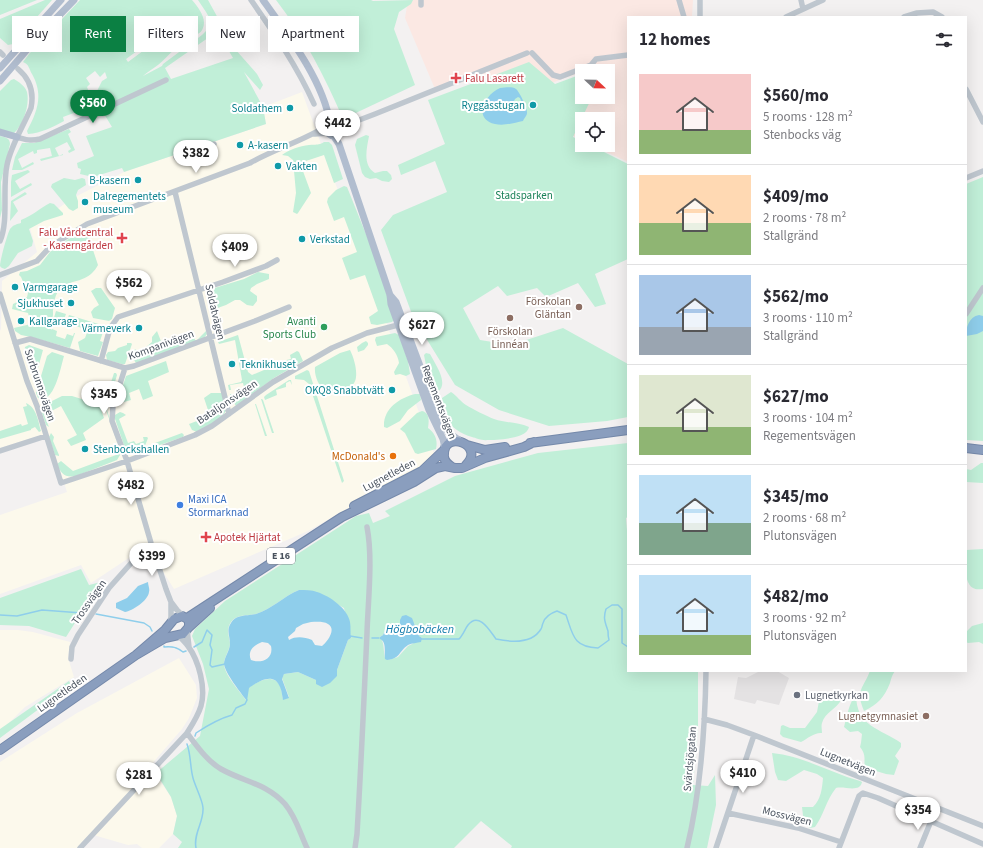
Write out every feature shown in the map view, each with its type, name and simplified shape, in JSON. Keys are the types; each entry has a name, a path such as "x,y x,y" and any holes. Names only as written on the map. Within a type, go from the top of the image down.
{"highway":[{"name":"E 16","path":"445,449 451,442 460,441 467,446 485,450 522,443 627,431"},
{"name":"E 16","path":"452,467 459,468 485,458 524,447 534,442"},
{"path":"465,466 471,457 467,446"},
{"path":"967,448 983,450"},
{"path":"445,449 445,460 452,467"},
{"name":"Lugnetleden","path":"342,517 354,506 422,471 445,449"},
{"name":"Lugnetleden","path":"186,617 222,596 342,517 414,482 438,467 452,467"},
{"name":"Lugnetleden","path":"188,629 222,596"},
{"name":"E 16","path":"171,622 176,617 186,617"},
{"path":"186,617 190,623 188,629"},
{"path":"171,622 170,630 177,635"},
{"name":"Lugnetleden","path":"136,655 165,630 171,622"},
{"name":"E 16","path":"177,635 183,634 188,629"},
{"name":"Lugnetleden","path":"0,750 136,655 165,638 177,635"}],"main road":[{"path":"0,68 61,0"},
{"path":"0,81 38,37 74,0"},
{"name":"Regementsvägen","path":"263,0 302,57 316,82 327,109 390,295 396,302 401,325 432,408 445,449"},
{"path":"1,57 12,53"},
{"path":"0,132 17,137"},
{"name":"Regementsvägen","path":"432,408 444,428 450,435 460,441"}],"street":[{"path":"251,0 281,43 314,104"},
{"path":"679,0 684,16"},
{"path":"700,0 700,16"},
{"path":"801,0 803,9"},
{"path":"788,16 823,0"},
{"path":"907,16 917,13 933,12 940,16"},
{"path":"0,275 37,261 51,246 87,224 250,163 267,153 315,134 354,122 529,53 553,75 560,77 591,65 596,59 627,55"},
{"path":"0,241 4,230 2,221 7,165 17,137 31,108 32,102 29,82 18,69"},
{"path":"17,137 33,141 40,139 166,80"},
{"path":"306,87 316,82"},
{"path":"967,91 983,122"},
{"path":"176,157 214,144"},
{"path":"967,178 983,171"},
{"name":"Soldatvägen","path":"175,192 210,330 210,338 229,414"},
{"path":"101,360 110,328 118,317 229,280 266,266 277,260"},
{"path":"967,312 983,288"},
{"name":"Surbrunnsvägen","path":"0,294 61,483"},
{"name":"Kompanivägen","path":"15,342 30,339 125,368 210,338 289,307"},
{"name":"Bataljonsvägen","path":"61,483 127,461 195,435 212,426 273,382 332,348 367,333 401,325"},
{"path":"125,368 113,406 112,421 127,461 151,546 170,602 171,622"},
{"path":"0,451 46,436"},
{"path":"355,848 357,834 368,609 370,538 367,527"},
{"name":"Trossvägen","path":"70,659 72,647 78,635 109,588 141,552 151,546"},
{"path":"170,602 176,610 186,617"},
{"path":"188,629 188,647"},
{"path":"80,848 187,733 194,722 201,705 202,682 188,647 177,635"},
{"name":"Svärdsjögatan","path":"687,848 698,790 702,750 706,672"},
{"name":"Lugnetvägen","path":"704,719 727,725 754,735 983,826"},
{"path":"187,733 208,759 220,768 258,784 273,793 286,805 296,820 307,848"},
{"path":"716,848 754,735"},
{"path":"840,845 861,793 878,798 983,844"},
{"name":"Mossvägen","path":"728,813 798,828 840,845"},
{"path":"920,848 931,821"}],"shaded area":[{"name":"Falu Lasarett","path":"408,0 693,0 692,16 627,16 627,162 607,152 615,152 615,112 581,112 585,104 615,104 615,64 575,64 575,75 549,84 522,68 435,89 405,18"},
{"path":"302,92 436,459 308,531 174,589 147,546 91,583 81,565 0,594 0,515 67,492 48,433 0,448 0,331 2,281 37,252 30,228 73,198 124,172 266,124 263,107"},
{"name":"Falu Lasarett","path":"575,124 575,136 570,134"},
{"path":"0,630 33,632 70,642 68,658 74,677 25,707 0,732"},
{"path":"179,658 196,685 197,698 189,718 182,729 150,766 171,797 177,816 173,834 159,848 142,848 137,844 128,845 90,834 77,848 0,848 0,762 77,713"},
{"path":"758,672 779,672 789,678 779,705 757,700 755,704 734,699 738,677 746,678"}],"green space":[{"path":"0,0 37,0 0,15"},
{"path":"45,0 52,0 38,16 12,16 12,44 8,45 0,38 0,19"},
{"path":"80,0 192,0 199,9 204,20 201,32 198,34 198,16 134,16 134,52 136,52 126,59 128,62 142,52 172,52 143,76 162,66 179,52 188,52 165,68 171,79 233,58 229,52 238,52 257,74 263,85 260,90 244,72 263,107 266,124 124,172 122,168 93,177 80,174 81,169 78,168 77,163 94,156 86,136 112,127 98,104 63,117 64,121 51,127 28,134 27,131 34,117 38,103 38,89 28,65 23,62 31,52 62,52 62,19","holes":["95,71 100,77 105,72 107,78 102,81 92,99 87,87 90,84 86,78"]},
{"path":"198,0 208,0 217,16 208,16"},
{"path":"276,0 413,0 411,4 399,12 394,29 415,85 343,119 310,52 359,52 359,16 287,16"},
{"path":"206,31 206,39 198,45 198,38"},
{"name":"Stadsparken","path":"529,62 555,84 575,77 575,104 589,104 585,112 575,112 575,133 573,137 575,138 575,152 604,152 627,164 627,259 595,274 606,304 595,307 578,283 546,297 537,288 507,296 498,286 463,308 480,340 511,345 563,328 627,363 627,417 607,421 549,426 499,410 455,385 413,317 381,230 393,215 447,192 435,161 401,175 398,165 445,144 428,100"},
{"path":"14,79 25,88 28,103 23,120 14,133 0,130 0,91"},
{"path":"69,129 71,132 68,134 75,150 69,153 68,151 71,149 67,142 55,148 59,156 63,155 41,161 40,159 52,156 50,148 37,150 37,153 34,154 33,151 18,159 22,168 33,162 34,164 22,170 12,170 15,157 22,143 34,143"},
{"path":"366,135 369,136 366,156 368,166 375,173 387,171 391,175 392,179 389,182 376,178 370,179 365,177 362,173 355,145 357,139"},
{"path":"0,136 8,139 10,144 1,182 2,210 0,218"},
{"path":"329,142 332,145 343,179 334,183 324,155 300,163 311,193 297,214 293,212 296,193 293,160 288,156 282,155 287,151 298,147"},
{"path":"28,170 30,172 15,181 20,189 31,183 32,185 11,197 12,175"},
{"path":"983,177 983,441 967,440 967,184"},
{"path":"64,178 75,180 82,178 85,179 86,185 78,190 76,195 78,208 73,211 69,209 51,187 52,184"},
{"path":"344,186 347,187 378,264 394,320 392,322 377,325 371,324 369,317 378,311 365,275 350,280 342,258 357,252 344,217 334,221 327,202 328,198 336,190"},
{"path":"25,192 27,194 13,202 18,211 10,221 11,201"},
{"path":"50,203 54,204 63,213 63,215 44,221 29,229 33,241 32,246 18,253 9,266 5,269 1,267 0,263 2,253 10,229 21,223 21,220"},
{"path":"79,233 86,233 90,235 90,241 98,265 92,273 85,278 70,283 58,291 51,330 57,331 56,336 65,339 67,334 73,336 75,333 70,348 21,335 15,331 14,328 31,324 28,313 12,309 13,304 27,297 28,293 19,275 20,272 27,271 40,265 50,252 60,244"},
{"path":"258,272 269,274 269,279 251,288 250,291 257,296 257,301 253,306 247,305 240,300 235,300 212,310 208,297 208,290 244,279"},
{"path":"96,288 101,288 115,308 112,319 109,321 93,318 91,312 99,305 91,291"},
{"path":"56,311 66,314 62,325 53,321"},
{"path":"69,315 105,326 100,341 103,342 98,356 80,351 78,342 85,338 88,330 66,323"},
{"path":"157,331 164,349 194,337 195,340 197,340 206,331 207,334 204,338 136,363 132,357 135,349 139,358 147,355 145,348 152,342 152,337"},
{"path":"395,333 399,335 408,361 410,374 406,376 400,374 395,375 394,372 399,363 396,355 387,344 377,346 375,340 376,337"},
{"path":"238,335 248,372 252,375 264,370 269,366 268,364 291,359 290,355 297,351 299,352 303,361 274,378 236,406 230,394 233,394 235,397 246,395 243,383 230,385 231,390 229,390 228,385 241,382 242,380 235,340 219,344 218,342"},
{"path":"366,341 368,345 364,350 358,352 357,347"},
{"path":"127,343 132,344 125,364 107,360 106,355 108,352 115,351 118,348 127,345"},
{"path":"29,345 43,350 38,368 34,372 30,368 26,357 25,347"},
{"path":"350,350 356,367 355,382 349,388 340,392 326,392 318,381 315,374 315,367 340,353"},
{"path":"52,352 64,356 59,376 56,384 48,396 44,399 38,398 36,393 47,356"},
{"path":"426,353 430,354 442,380 442,385 436,393 433,393 427,369 424,355"},
{"path":"166,361 169,372 148,381 153,396 143,400 139,389 129,393 131,400 124,402 121,400 119,397 126,376"},
{"path":"307,370 309,371 344,481 342,483 309,384 304,380 295,379 295,376"},
{"path":"114,373 117,375 107,410 118,445 104,404"},
{"path":"289,380 291,380 292,385 290,381 286,383 286,387 276,390 277,395 265,400 264,397 266,395"},
{"path":"451,392 466,405 487,416 529,427 523,434 504,439 484,440 464,434 456,430 450,424 442,410 442,398"},
{"path":"211,393 222,393 226,409 225,412 219,419 197,432 192,430 189,424 210,416 204,398"},
{"path":"420,394 421,400 408,410 400,421 387,428 384,427 386,415 393,405 403,398"},
{"path":"62,396 72,396 101,405 100,407 104,418 83,433 86,440 71,446 67,440 77,435 61,406 44,415 49,427 46,425 41,410 46,404"},
{"path":"261,399 263,400 274,433 272,433"},
{"path":"26,403 35,411 41,431 39,432 35,427 31,430 0,439 0,431 21,424 22,426 28,424 23,407 27,406"},
{"path":"256,404 267,436 265,436"},
{"path":"422,411 428,415 428,428 435,437 437,446 436,449 418,454 415,453 405,433 400,429 417,413"},
{"path":"120,412 126,415 119,419 128,443 134,441 136,444 144,441 143,437 148,438 143,451 130,454 125,448 115,419 115,415"},
{"path":"51,433 54,437 53,441 59,456 55,455 49,437"},
{"path":"182,433 184,435 183,437 157,446 154,445 155,443"},
{"path":"627,443 627,672 698,672 698,729 693,785 708,786 715,775 716,805 707,848 511,848 512,846 481,821 454,848 178,848 182,842 173,834 177,816 171,797 156,773 200,736 209,689 203,664 192,636 195,629 225,601 356,516 369,513 373,523 390,516 385,511 455,476 538,453","holes":["299,590 344,608 351,638 348,640 337,670 337,676 316,680 298,672 284,674 282,678 289,697 283,699 280,686 277,682 269,679 260,681 248,688 246,700 233,683 224,664 230,646 228,632 229,625 233,619 262,612","400,620 414,623 419,636 422,638 408,646 398,657 388,660 385,658 382,640 380,637 383,635 387,626 396,628 400,624"]},
{"path":"118,451 120,455 117,460 76,476 66,476 57,464 61,461 73,471 116,455 115,452"},
{"path":"983,463 983,483 967,482 967,469 971,470"},
{"path":"983,549 983,589 973,588 968,581 967,550"},
{"path":"81,569 89,585 101,582 66,637 29,626 0,625 0,598"},
{"path":"983,623 983,644 979,642 967,642 967,631 972,626"},
{"path":"870,672 894,672 883,697 873,706 864,711 860,698 863,686"},
{"path":"69,681 71,685 0,738 0,729"},
{"path":"825,694 841,700 824,719 822,724 822,733 814,734 801,742 783,737 780,734 781,726 783,725 790,728 805,728 817,712 819,701"},
{"path":"856,694 857,705 865,720 878,730 901,743 901,747 895,756 899,761 894,775 866,768 864,763 864,754 860,747 862,734 858,731 850,732 844,727 850,705"},
{"path":"772,753 806,761 862,782 861,785 855,788 836,788 815,827 810,828 804,824 802,807 813,807 816,804 821,794 823,778 817,774 804,770 786,781 778,780"}],"water":[{"path":"508,87 517,90 527,111 527,115 523,121 498,125 488,121 484,117 483,106 490,95 500,88","holes":["518,97 522,103 518,107 513,103 515,99"]},
{"path":"976,316 983,316 983,331 967,336 967,329 970,320"},
{"path":"148,582 148,595 139,605 132,610 125,612 116,608 116,603 127,598 138,586"},
{"path":"299,590 306,590 315,591 322,594 338,604 349,617 351,638 348,640 337,670 337,676 330,683 322,687 316,684 316,680 298,672 284,674 282,679 289,698 283,700 281,689 277,682 270,679 265,679 249,688 247,701 230,678 224,664 230,646 228,631 230,626 236,618 262,612","holes":["311,622 324,622 331,626 332,629 330,635 322,646 315,645 312,640 303,638 297,637 289,640 288,637 295,631 296,628","262,642 268,643 271,646 271,654 263,661 251,660 250,654 252,649"]},
{"path":"406,615 412,618 419,636 422,638 421,642 408,645 397,656 387,660 385,659 384,642 380,639 380,637 383,635 387,626 396,628 400,624 402,616"}],"waterway":[{"name":"Högbobäcken","path":"421,639 459,639 468,625 472,621 476,620 484,624 496,639 508,641 526,640 537,634 547,617 557,611 566,615 575,639 583,645 598,648 609,640 605,620 606,609 612,605 618,605 622,609 622,643 627,646"},
{"name":"Högbobäcken","path":"0,615 17,616 42,610 82,613"},
{"name":"Högbobäcken","path":"96,614 144,623 150,627 152,631"},
{"name":"Högbobäcken","path":"194,647 202,642 207,630 212,635 210,645 212,650 210,665 212,667 225,664"},
{"name":"Högbobäcken","path":"350,636 362,638"},
{"name":"Högbobäcken","path":"372,638 379,638"},
{"name":"Högbobäcken","path":"164,646 174,647 183,652 186,651"},
{"path":"195,736 196,733 209,725 222,718 232,715 236,708 245,704 247,700"},
{"path":"187,744 191,770 203,808 202,818 195,843 196,848"}],"place":[{"name":"Falu Lasarett","path":"456,78"},
{"name":"Ryggåsstugan","path":"533,105"},
{"name":"Soldathem","path":"290,108"},
{"name":"A-kasern","path":"240,145"},
{"name":"Vakten","path":"278,166"},
{"name":"B-kasern","path":"138,180"},
{"name":"Dalregementets museum","path":"85,202"},
{"name":"Falu Vårdcentral - Kaserngården","path":"122,238"},
{"name":"Verkstad","path":"302,239"},
{"name":"Varmgarage","path":"15,287"},
{"name":"Sjukhuset","path":"71,303"},
{"name":"Förskolan Gläntan","path":"579,307"},
{"name":"Förskolan Linnéan","path":"510,318"},
{"name":"Kallgarage","path":"21,321"},
{"name":"Avanti Sports Club","path":"324,327"},
{"name":"Värmeverk","path":"139,328"},
{"name":"Teknikhuset","path":"232,364"},
{"name":"OKQ8 Snabbtvätt","path":"392,390"},
{"name":"Stenbockshallen","path":"85,449"},
{"name":"McDonald's","path":"393,456"},
{"name":"Maxi ICA Stormarknad","path":"180,505"},
{"name":"Apotek Hjärtat","path":"206,537"},
{"name":"Lugnetkyrkan","path":"797,695"},
{"name":"Lugnetgymnasiet","path":"926,716"}]}
